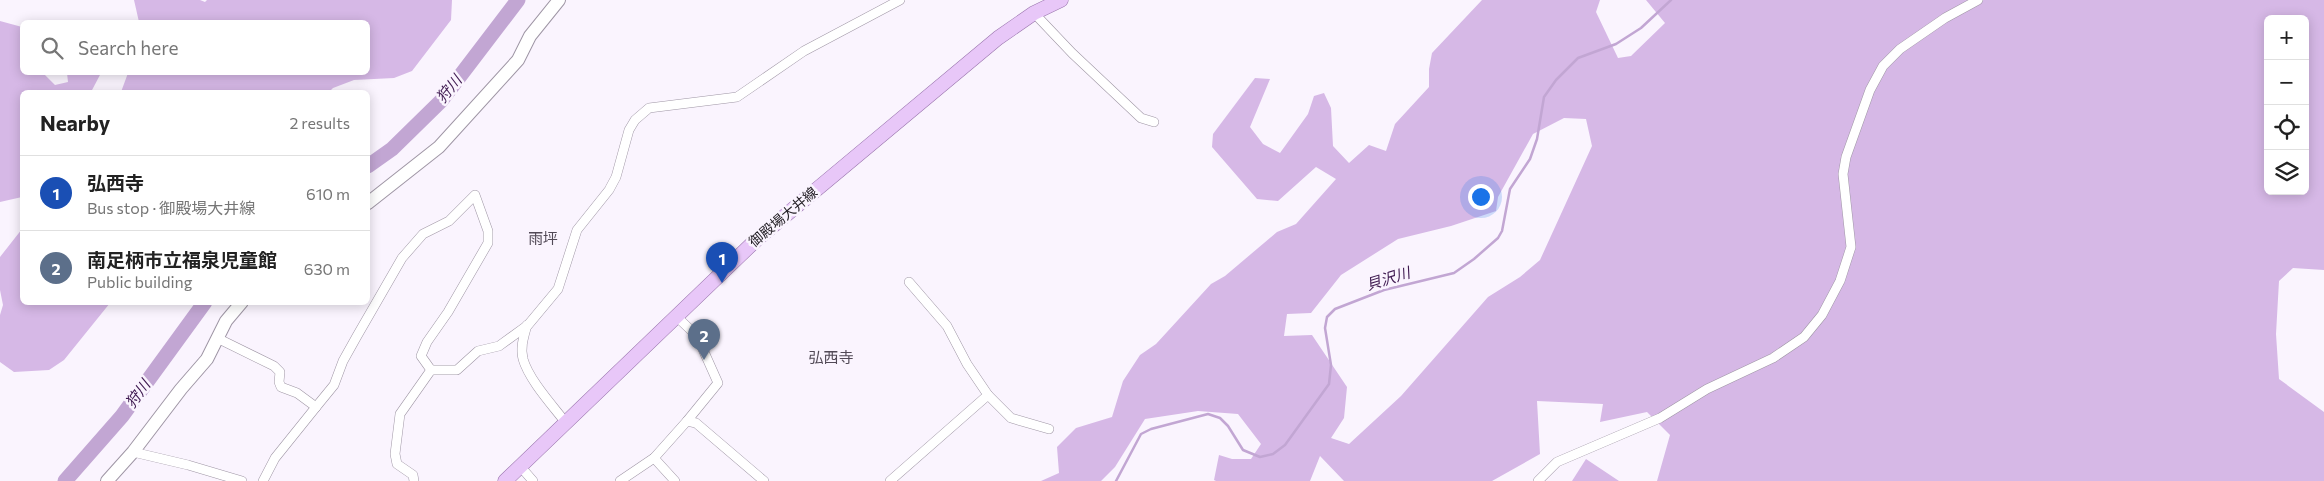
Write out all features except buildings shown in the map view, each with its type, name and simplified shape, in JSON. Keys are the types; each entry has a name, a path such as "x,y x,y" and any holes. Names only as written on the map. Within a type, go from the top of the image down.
{"main road":[{"name":"御殿場大井線","path":"505,481 756,240 998,38 1034,13 1061,0"}],"street":[{"path":"370,201 439,147 518,60 530,36 559,0"},
{"path":"431,370 457,370 478,351 500,346 528,325 558,289 577,230 609,190 616,177 629,130 635,120 649,108 737,97 804,51 900,0"},
{"path":"1538,481 1558,462 1660,418 1707,389 1773,358 1804,337 1827,306 1840,280 1851,248 1843,174 1846,156 1870,90 1883,66 1900,49 1945,18 1978,0"},
{"path":"1034,13 1072,53 1141,118 1154,122"},
{"path":"263,481 275,458 334,385 356,336 402,258 423,234 449,221 475,195 488,231 488,243 424,349 421,356 431,370"},
{"path":"910,282 947,326 967,364 988,395 1011,418 1049,429"},
{"path":"107,481 133,452 181,389 207,359 226,321 239,305"},
{"path":"620,481 654,458 688,421 718,383 697,336 676,316"},
{"path":"528,325 522,341 523,359 566,424"},
{"path":"217,338 274,366 280,372 281,387 297,393 316,407"},
{"path":"414,481 413,475 398,464 395,454 400,414 431,370"},
{"path":"890,481 988,395"},
{"path":"688,421 696,423 764,481"},
{"path":"133,452 188,465 242,481"},
{"path":"654,458 675,481"},
{"path":"520,466 533,481"}],"shaded area":[{"path":"134,0 200,0 205,2 207,0 452,0 451,20 412,71 394,78 354,80 331,90 122,90 127,75 370,75 370,20 139,20"},
{"path":"1482,0 1600,0 1596,12 1618,58 1631,56 1665,23 1646,0 2324,0 2324,270 2293,268 2279,281 2276,334 2279,379 2324,412 2324,481 1657,481 1670,435 1647,412 1600,422 1603,404 1537,401 1540,454 1492,481 1344,481 1320,456 1310,481 1216,481 1214,480 1219,455 1232,459 1251,459 1261,444 1238,414 1198,411 1145,419 1115,467 1101,481 1041,481 1059,473 1057,447 1076,428 1112,417 1123,381 1140,355 1156,344 1211,284 1225,276 1277,232 1296,224 1336,179 1316,167 1278,201 1257,199 1212,147 1213,134 1255,78 1270,79 1250,127 1263,144 1280,153 1308,114 1314,96 1324,93 1331,108 1333,146 1349,163 1369,145 1386,151 1395,124 1429,87 1429,69 1432,53","holes":["1564,118 1586,119 1592,146 1540,260 1520,277 1488,297 1401,396 1349,444 1331,438 1344,418 1347,387 1312,335 1284,336 1287,314 1311,313 1341,275 1398,239 1451,226 1496,211 1498,197 1533,134"]},
{"path":"0,21 20,26 20,75 45,75 55,85 68,82 67,75 100,75 92,90 20,90 20,197 0,202"},
{"path":"20,232 20,305 108,305 64,360 49,370 14,372 0,362 0,315 3,305 0,290 0,257"},
{"path":"1586,459 1619,481 1572,481"}],"waterway":[{"name":"狩川","path":"370,165 392,149 441,101 518,0"},
{"name":"貝沢川","path":"1116,481 1141,434 1151,429 1208,414 1220,418 1228,426 1243,450 1260,457 1273,454 1285,445 1329,384 1331,365 1325,328 1327,317 1335,309 1384,290 1454,273 1498,238 1502,231 1510,189 1530,159 1537,139 1544,97 1556,80 1578,58 1616,44 1641,28 1671,0"},
{"name":"狩川","path":"65,481 122,416 203,305"}],"place":[{"name":"弘西寺","path":"722,283"},
{"name":"南足柄市立福泉児童館","path":"704,360"}],"district":[{"name":"雨坪","path":"543,239"},
{"name":"弘西寺","path":"831,358"}]}
